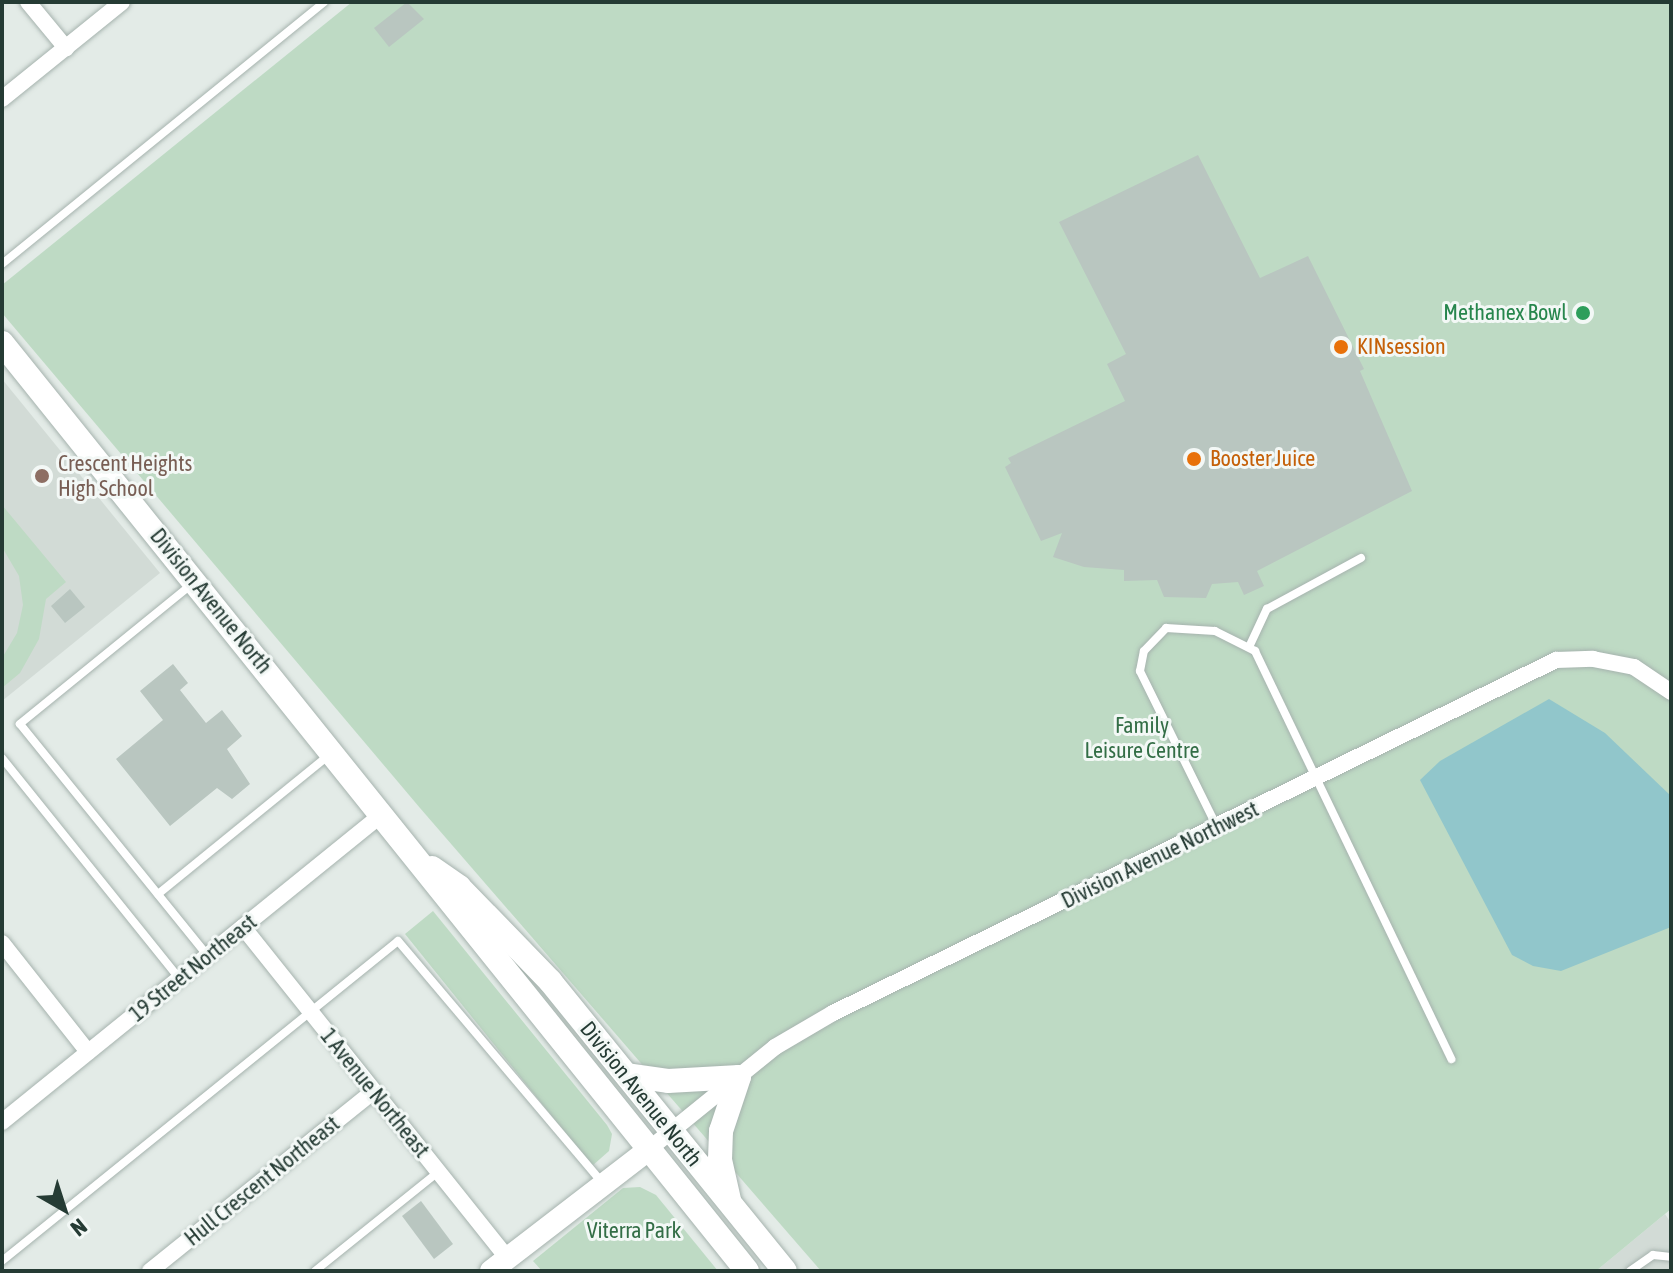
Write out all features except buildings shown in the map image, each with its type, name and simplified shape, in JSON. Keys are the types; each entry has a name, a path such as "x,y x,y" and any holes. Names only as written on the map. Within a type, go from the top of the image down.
{"main road":[{"name":"Division Avenue North","path":"2,343 334,752 420,860 491,957 747,1271"},
{"name":"Division Avenue North","path":"420,860 459,887 519,947 785,1271"},
{"path":"627,1075 668,1081 739,1077 720,1143 731,1206"}],"street":[{"path":"28,2 66,48"},
{"path":"2,99 122,2"},
{"name":"Division Avenue Northwest","path":"648,1150 775,1047 833,1013 1556,660 1593,659 1634,667 1671,692"},
{"name":"19 Street Northeast","path":"2,1122 383,814"},
{"name":"1 Avenue Northeast","path":"243,927 438,1172 499,1265"},
{"path":"2,943 88,1052"},
{"name":"Hull Crescent Northeast","path":"150,1271 373,1092"},
{"path":"499,1265 648,1150"}],"lane":[{"path":"2,264 324,2"},
{"path":"1250,645 1267,609 1361,558"},
{"path":"195,581 20,724 208,956"},
{"path":"1217,827 1140,662 1151,641 1166,628 1215,631 1250,645 1451,1059"},
{"path":"158,894 334,752"},
{"path":"2,758 179,978"},
{"path":"2,1261 398,941 603,1184"},
{"path":"315,1271 438,1172"},
{"path":"1630,1271 1653,1255 1671,1257"}],"shaded area":[{"name":"Crescent Heights High School","path":"2,379 160,573 2,701"},
{"path":"1665,1214 1671,1223 1671,1271 1596,1271"}],"green space":[{"name":"Family Leisure Centre","path":"352,2 1671,2 1671,1209 1596,1271 821,1271 420,808 2,313 2,285"},
{"path":"2,505 66,582 46,599 39,639 20,673 2,688 2,658 17,633 23,605 19,576 2,547"},
{"path":"433,911 607,1125 612,1134 609,1151 592,1166 405,934"},
{"name":"Viterra Park","path":"640,1187 656,1195 718,1271 542,1271 533,1261 623,1188"}],"water":[{"path":"1549,699 1605,733 1671,796 1671,927 1561,971 1533,966 1512,955 1420,780 1440,761"}],"place":[{"name":"Methanex Bowl","path":"1583,313"},
{"name":"KINsession","path":"1341,347"},
{"name":"Booster Juice","path":"1194,459"},
{"name":"Crescent Heights High School","path":"42,476"}]}
